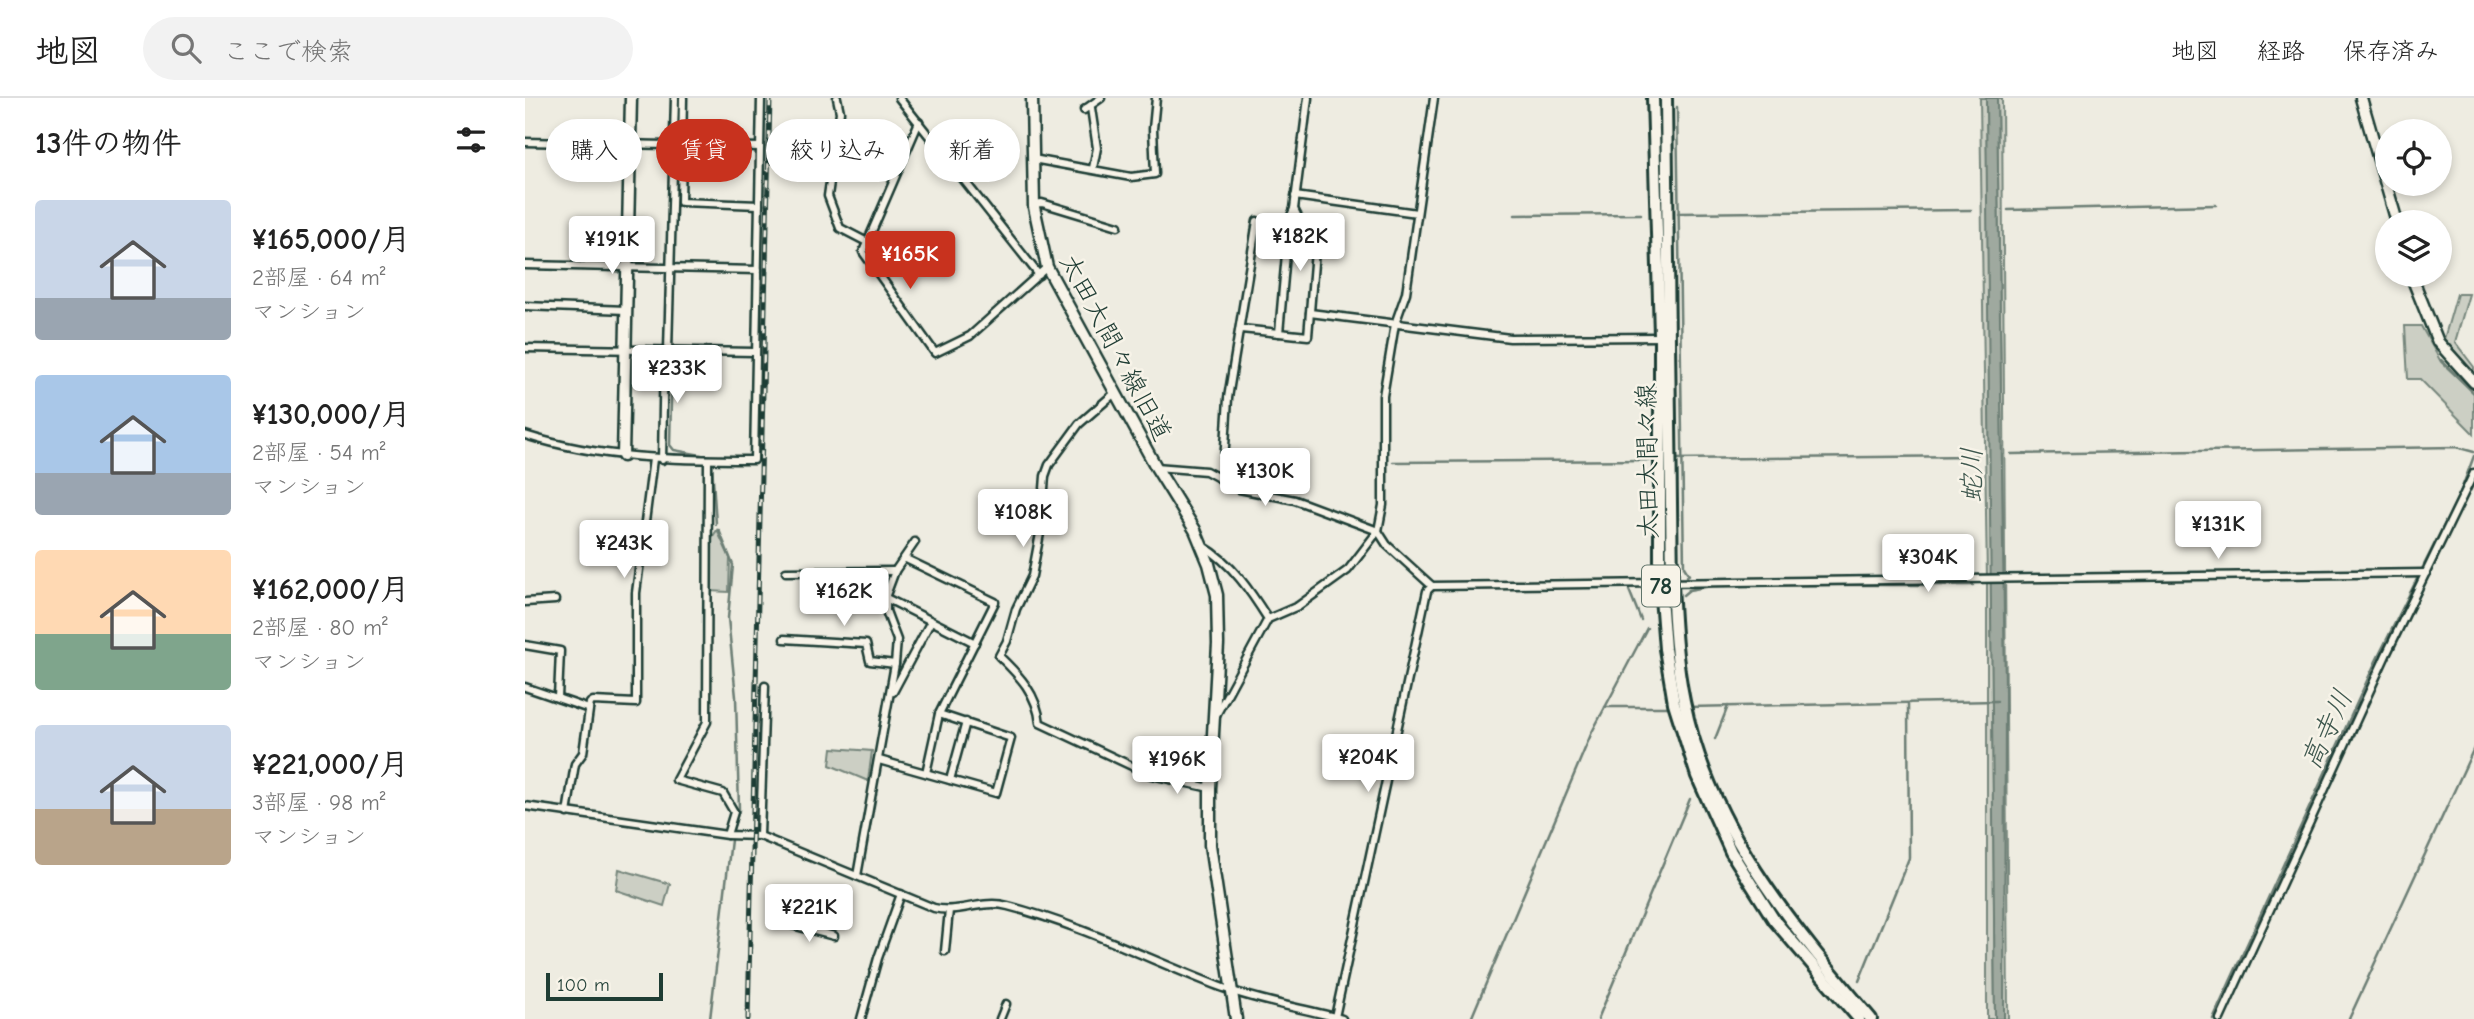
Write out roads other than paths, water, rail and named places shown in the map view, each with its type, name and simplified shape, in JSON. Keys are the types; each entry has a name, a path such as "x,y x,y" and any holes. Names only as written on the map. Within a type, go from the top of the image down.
{"main road":[{"name":"太田大間々線","path":"1653,98 1660,337 1660,584 1665,649 1674,703 1711,812 1731,852 1774,920 1859,1019"},
{"name":"太田大間々線","path":"1666,98 1672,584 1676,651 1684,703 1721,808 1739,845 1771,896 1871,1019"}],"street":[{"path":"631,98 631,119"},
{"path":"675,98 675,119"},
{"path":"683,98 683,119"},
{"path":"525,435 561,446 653,460 754,460 761,98"},
{"path":"837,98 840,111 829,202 835,223 843,232 867,242"},
{"path":"899,98 1039,275"},
{"name":"太田大間々線旧道","path":"1031,98 1034,204 1038,234 1048,267 1202,546 1213,577 1219,613 1210,788 1210,845 1236,1019"},
{"path":"1093,168 1097,148 1088,109 1101,98"},
{"path":"1033,159 1139,178 1155,174 1153,129 1156,98"},
{"path":"1279,333 1289,220 1294,209 1308,98"},
{"path":"1215,717 1268,619 1298,606 1348,570 1378,531 1383,505 1383,396 1395,324 1406,293 1434,98"},
{"path":"2361,98 2394,210"},
{"path":"919,122 863,251 935,353 970,336 1048,267"},
{"path":"525,142 546,142"},
{"path":"752,147 760,147"},
{"path":"623,456 629,182"},
{"path":"662,460 673,182"},
{"path":"682,182 681,202 759,205"},
{"path":"1294,196 1417,213"},
{"path":"1034,204 1042,203 1118,226"},
{"path":"1241,329 1308,336 1315,251 1294,209"},
{"path":"1223,479 1228,398 1257,221"},
{"path":"525,265 758,270"},
{"path":"2416,287 2438,342 2474,382"},
{"path":"525,306 626,310"},
{"path":"1310,313 1510,338 1660,337"},
{"path":"525,348 755,352"},
{"path":"1116,392 1079,424 1049,465 1045,476 1041,528 1033,576 1016,609 1007,641 999,656 1016,672 1038,702 1040,723 1151,775 1210,788"},
{"path":"567,813 575,764 583,753 589,709 593,701 636,702 636,593 653,460"},
{"path":"708,460 707,722 676,780 723,793 734,812 727,835"},
{"path":"1156,467 1206,471 1239,489 1295,500 1378,531 1387,545 1432,586 2426,573"},
{"path":"2220,1019 2474,473"},
{"path":"857,876 892,693 897,640 886,611 886,598 895,571 906,559 915,542"},
{"path":"1202,546 1216,554 1246,586 1268,619"},
{"path":"906,559 995,602 939,714 926,773"},
{"path":"786,572 895,571"},
{"path":"525,806 727,835 761,836 934,908 949,909 986,903 1010,906 1093,934 1232,991 1338,1018 1427,591 1432,586"},
{"path":"886,598 975,643"},
{"path":"525,602 555,600"},
{"path":"892,693 931,621"},
{"path":"784,639 866,644 870,661 895,664"},
{"path":"525,645 560,651 558,698"},
{"path":"761,836 765,686"},
{"path":"525,687 589,709"},
{"path":"879,760 996,793 1011,738 939,714"},
{"path":"950,780 966,722"},
{"path":"861,1019 878,958 901,894"},
{"path":"945,951 949,909"},
{"path":"792,925 834,936"},
{"path":"1000,1019 1006,1004"}],"waterway":[{"path":"1677,107 1684,567 1689,575 1687,576"},
{"path":"672,345 676,182"},
{"path":"2008,210 2216,205"},
{"path":"1678,213 1971,210"},
{"path":"1515,215 1641,214"},
{"path":"672,355 670,445 674,450 712,457"},
{"name":"高寺川","path":"2441,360 2474,393"},
{"path":"2011,454 2456,447 2474,452"},
{"name":"蛇川","path":"1672,459 1977,456"},
{"name":"高寺川","path":"2213,1019 2376,661 2460,493 2474,456"},
{"path":"1393,462 1655,460"},
{"path":"712,464 716,524"},
{"path":"719,530 733,565 728,618 736,697 739,810 733,829"},
{"path":"1683,595 1689,590 1717,585 1973,585"},
{"path":"1629,590 1641,620"},
{"path":"1471,1019 1592,732 1647,628"},
{"path":"1688,707 1997,701"},
{"path":"1859,981 1909,858 1908,704"},
{"path":"1715,739 1728,706"},
{"path":"1605,707 1671,707"},
{"path":"2349,1019 2474,748"},
{"path":"1598,1019 1690,799"},
{"path":"710,1019 731,840"}],"railway":[{"path":"748,1019 770,98"}]}
